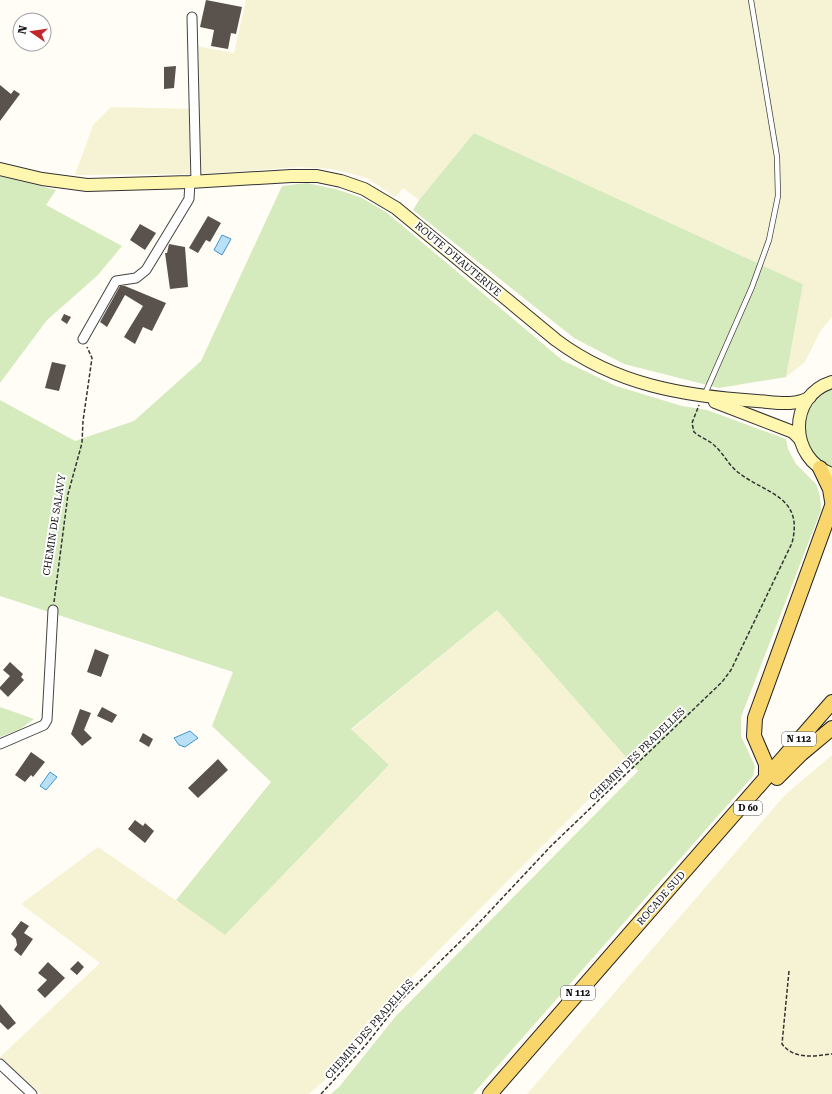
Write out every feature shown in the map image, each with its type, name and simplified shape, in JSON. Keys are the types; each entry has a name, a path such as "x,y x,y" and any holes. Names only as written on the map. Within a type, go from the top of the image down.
{"main road":[{"path":"826,471 832,501"},
{"path":"766,777 766,764 754,736 755,718 832,506"},
{"name":"ROCADE SUD","path":"490,1094 832,702"},
{"name":"D 60","path":"666,892 801,754 832,728"}],"street":[{"path":"83,339 116,282 136,278 146,270 189,198 193,182 192,17"},
{"name":"ROUTE D'HAUTERIVE","path":"0,169 42,179 87,185 317,176 364,188 396,208 549,335 578,355 620,376 703,397 793,432 800,439"},
{"name":"ROUTE D'HAUTERIVE","path":"826,471 811,460 804,450 800,439 799,424 802,409 810,397 818,389 832,382"},
{"name":"ROUTE D'HAUTERIVE","path":"703,397 783,403 799,402 810,397"},
{"path":"0,744 44,725 47,720 53,610"},
{"path":"0,1064 32,1094"}],"lane":[{"path":"703,397 755,280 769,240 778,196 777,157 751,0"}],"path":[{"name":"CHEMIN DE SALAVY","path":"53,610 57,567 68,494 82,443 83,421 92,358 83,339"},
{"name":"CHEMIN DES PRADELLES","path":"321,1094 364,1046 401,1000 476,926 551,846 722,682 731,670 792,543 795,526 792,514 782,498 738,472 714,445 694,432 692,423 703,397"},
{"path":"789,970 782,1044 788,1051 798,1055 832,1054"}],"shaded area":[{"path":"246,0 832,0 832,317 821,330 805,362 786,377 803,284 474,133 419,200 403,188 395,197 367,178 333,169 299,167 201,174 75,175 93,125 111,107 197,109 196,46 234,53"},
{"path":"497,610 628,760 385,1004 324,1081 309,1094 41,1094 0,1057 100,963 21,904 98,847 225,934 389,765 351,730"},
{"path":"832,755 832,1094 527,1094 785,795"}],"green space":[{"path":"474,133 803,284 786,377 719,388 624,364 574,338 413,210 419,200"},
{"path":"0,176 56,190 46,205 122,246 98,275 47,320 0,383"},
{"path":"307,183 335,189 360,197 386,212 562,360 616,386 682,406 707,410 786,439 788,449 796,464 816,484 820,496 821,510 741,717 741,736 755,766 753,776 473,1094 331,1094 339,1087 396,1016 638,771 497,610 351,729 389,765 225,935 176,900 271,782 212,726 233,672 0,596 0,400 75,441 134,421 201,361 282,186"},
{"path":"832,389 832,467 820,459 812,450 807,439 805,428 807,417 812,406 820,397"},
{"path":"0,707 34,719 20,729 0,737"}],"water":[{"path":"222,235 231,239 222,255 214,250"},
{"path":"190,731 198,738 185,747 179,745 174,738"},
{"path":"50,772 57,777 46,790 40,786"}],"building":[{"path":"206,0 242,7 236,34 231,33 228,49 211,46 214,30 200,27"},
{"path":"176,66 174,88 164,89 164,67"},
{"path":"0,85 11,94 14,90 20,94 0,121"},
{"path":"208,216 221,223 210,242 206,240 198,253 189,248"},
{"path":"140,224 156,233 145,250 130,240"},
{"path":"169,244 185,247 188,287 170,289 165,253 167,253"},
{"path":"120,286 125,286 166,303 152,331 143,327 135,344 124,337 143,306 125,295 107,327 100,322"},
{"path":"64,314 71,317 67,324 61,320"},
{"path":"52,362 66,365 59,391 45,388"},
{"path":"95,649 109,655 101,677 87,672"},
{"path":"10,662 23,674 21,677 24,680 8,697 0,689 0,687 10,676 3,670"},
{"path":"102,707 117,715 112,723 97,716"},
{"path":"80,709 91,713 84,730 92,738 82,746 71,734"},
{"path":"143,733 153,739 149,747 139,741"},
{"path":"31,752 45,762 33,777 31,775 25,782 15,775"},
{"path":"218,759 228,770 198,798 188,788"},
{"path":"135,820 143,826 145,823 154,831 145,843 128,829"},
{"path":"21,921 29,926 24,933 33,939 21,956 14,950 17,945 16,939 11,934"},
{"path":"78,961 84,967 77,975 70,969"},
{"path":"48,962 65,978 45,998 37,990 47,980 38,973"},
{"path":"0,1004 16,1023 8,1030 0,1022"}]}
